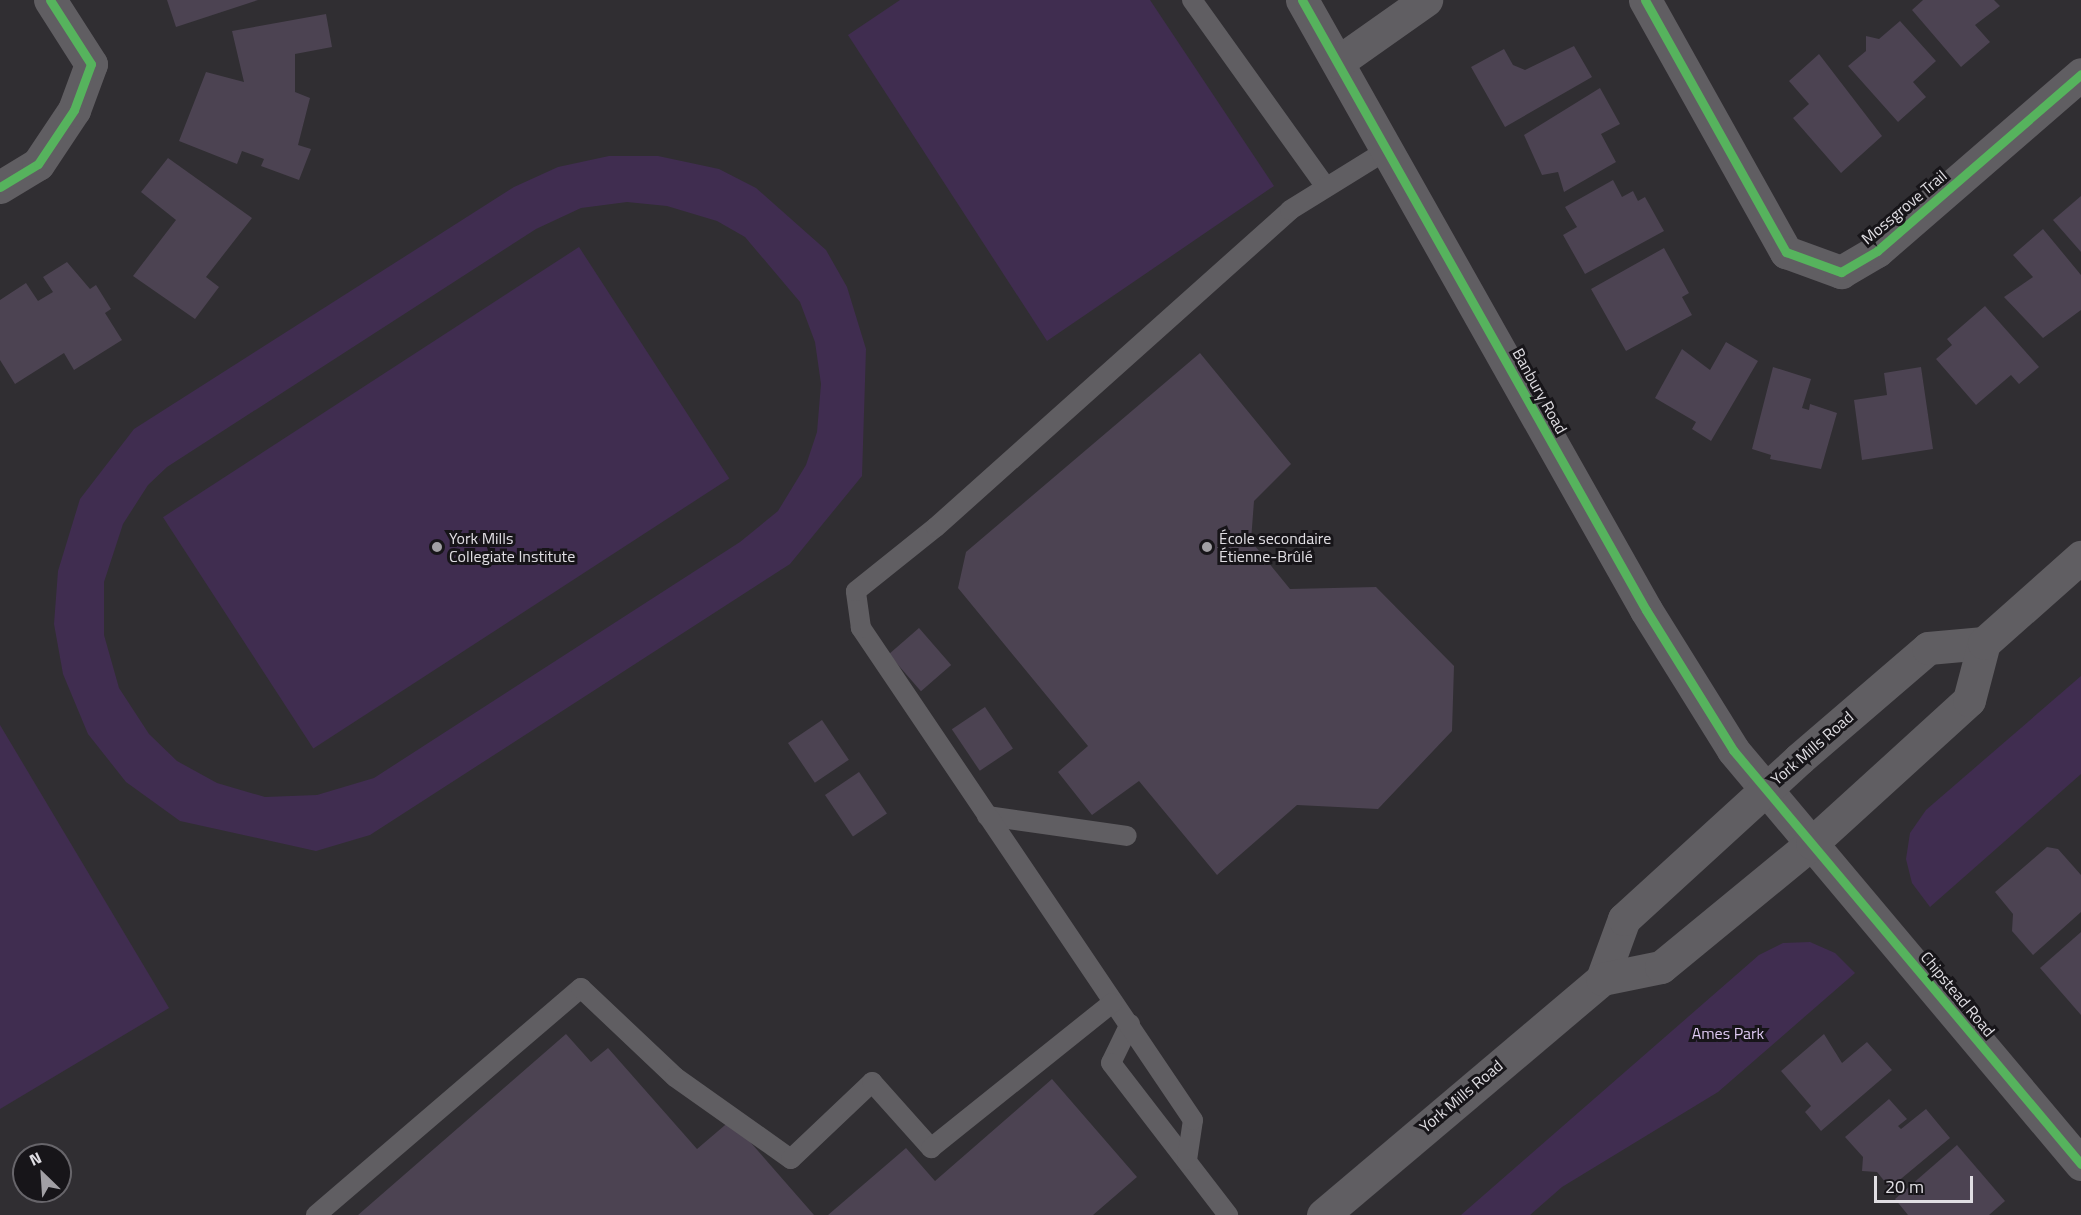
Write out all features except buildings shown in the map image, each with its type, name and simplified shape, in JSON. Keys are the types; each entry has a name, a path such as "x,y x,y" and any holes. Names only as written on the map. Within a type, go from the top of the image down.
{"street":[{"path":"0,187 38,164 74,110 91,64 50,0"},
{"name":"Banbury Road","path":"1302,0 1646,610 1764,790 1812,843"},
{"path":"1338,62 1426,0"},
{"name":"Mossgrove Trail","path":"1645,0 1786,252 1841,272 1877,251 2081,74"},
{"path":"1984,643 2081,557"},
{"name":"York Mills Road","path":"1323,1215 1602,979 1661,967 1812,843 1969,700 1984,643 1928,648 1764,790 1624,919 1602,979"},
{"name":"Chipstead Road","path":"1812,843 2081,1164"}],"lane":[{"path":"1192,0 1326,187"},
{"path":"1187,1160 1193,1120 861,628 856,591 936,527 1290,210 1387,150"},
{"path":"987,816 1127,836"},
{"path":"316,1215 581,988 675,1077 790,1159 872,1082 931,1148 1112,1003"},
{"path":"1130,1024 1111,1063 1228,1215"}],"green space":[{"path":"900,0 1150,0 1274,186 1047,341 848,35"},
{"path":"609,156 658,156 719,169 756,188 826,250 847,287 866,349 862,476 790,564 370,835 316,851 180,821 126,782 88,734 63,674 54,624 58,571 80,499 134,429 514,187 558,167","holes":["627,202 667,206 717,221 745,237 800,302 815,342 821,384 817,432 806,465 778,511 740,542 374,778 317,795 265,797 217,783 177,761 149,734 119,688 104,635 104,582 123,524 148,485 167,467 536,229 581,208"]},
{"path":"579,247 729,478 313,749 163,517"},
{"path":"2081,676 2081,774 1930,907 1912,883 1906,859 1910,833 1926,810"},
{"path":"0,725 169,1008 0,1109"},
{"name":"Ames Park","path":"1810,942 1835,953 1855,973 1718,1092 1562,1187 1530,1215 1461,1215 1759,955 1783,943"}],"cycle path":[{"path":"0,187 38,164 74,110 91,64 50,0"},
{"path":"1302,0 1646,610 1733,750 2081,1164"},
{"path":"1645,0 1786,252 1841,272 1877,251 2081,74"}],"place":[{"name":"York Mills Collegiate Institute","path":"437,547"},
{"name":"École secondaire Étienne-Brûlé","path":"1207,547"}]}
